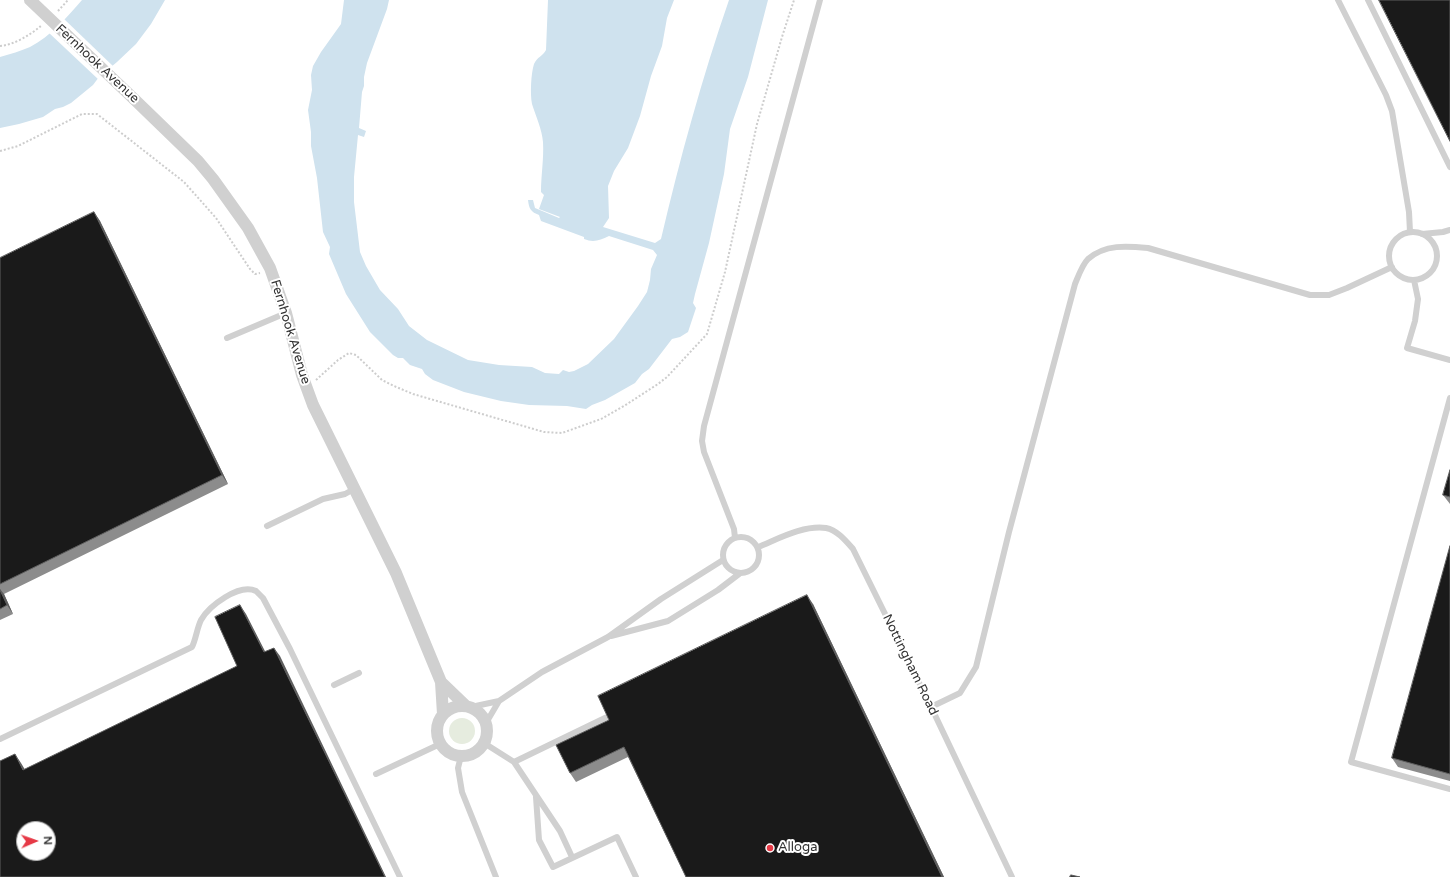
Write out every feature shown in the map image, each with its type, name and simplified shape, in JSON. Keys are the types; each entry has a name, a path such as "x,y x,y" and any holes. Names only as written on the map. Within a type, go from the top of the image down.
{"street":[{"name":"Fernhook Avenue","path":"30,0 198,161 213,179 248,228 270,268 286,313 302,375 313,406 396,573 441,682 443,714"},
{"name":"Fernhook Avenue","path":"441,682 468,707"},
{"path":"457,706 468,707 477,711 486,723 487,730 484,743 477,751 461,756 452,754 440,744 437,736 437,728 443,714 457,706"}],"lane":[{"path":"736,538 734,529 704,452 702,441 704,426 820,0"},
{"path":"1338,0 1386,95 1392,111 1409,212 1410,232"},
{"path":"1368,0 1450,167"},
{"path":"1422,234 1432,241 1435,246 1437,258 1435,264 1428,274 1423,277 1414,280 1400,276 1392,267 1389,256 1392,245 1400,236 1410,232 1422,234 1450,230"},
{"path":"931,707 960,693 976,667 1011,524 1074,284 1087,260 1105,249 1125,246 1148,248 1310,295 1329,295 1392,267"},
{"path":"1414,280 1418,299 1415,321 1407,348 1450,360"},
{"path":"227,338 286,313"},
{"path":"1450,398 1351,762 1450,789"},
{"path":"267,526 323,499 345,494 354,489"},
{"name":"Nottingham Road","path":"758,547 808,529 827,528 840,536 852,549 931,707 1012,877"},
{"path":"736,538 749,538 758,547 760,553 759,560 752,571 739,574 732,572 723,560 725,546 729,541 736,538"},
{"path":"468,707 499,701 542,672 608,637 661,599 723,560"},
{"path":"608,637 668,621 718,590 739,574"},
{"path":"0,739 192,647 197,637 201,621 212,606 230,594 248,590 256,591 266,602 290,649 400,877"},
{"path":"334,685 359,673"},
{"path":"486,723 499,701"},
{"path":"514,762 606,717"},
{"path":"484,743 514,762 560,831 572,857"},
{"path":"376,774 440,744"},
{"path":"461,756 458,768 462,792 496,877"},
{"path":"536,797 539,840 553,867 616,837 636,877"}],"path":[{"path":"57,11 68,0"},
{"path":"307,389 325,371 349,353 356,355 382,380 413,394 553,434 562,433 601,419 658,384 676,368 707,334 725,272 757,124 794,0"},
{"path":"0,46 6,46 39,28"},
{"path":"0,151 18,146 82,114 97,114 184,182 216,218 250,269 256,274 270,268"}],"shaded area":[{"path":"462,718 471,722 475,731 471,740 462,744 453,740 449,731 453,722"}],"water":[{"path":"82,0 165,0 151,24 136,44 99,77 93,85 71,103 55,109 43,117 0,128 0,57 38,43 58,26"},
{"path":"344,0 389,0 367,63 364,77 359,128 366,131 364,137 358,135 354,177 354,202 360,252 366,266 380,290 398,309 409,326 427,340 468,360 499,365 532,367 545,373 559,374 563,370 569,372 574,371 588,364 614,339 647,292 651,269 657,255 653,250 609,236 594,241 584,239 584,237 541,221 539,215 534,213 530,208 528,200 533,200 535,208 559,218 560,217 539,209 544,195 541,192 543,142 532,104 531,95 534,64 546,50 548,0 674,0 667,18 662,46 651,76 640,116 628,148 614,171 608,186 609,218 603,227 655,243 661,239 692,118 729,0 768,0 748,77 730,129 724,174 709,243 693,303 696,308 688,332 680,337 672,339 649,369 642,374 635,383 586,409 567,406 529,405 501,401 464,392 433,380 425,374 422,369 410,365 403,358 398,358 393,355 370,332 346,294 329,254 330,247 323,232 317,178 311,146 308,110 312,90 311,75 313,66 341,24"}],"pier":[{"path":"63,18 114,67 99,80 48,32"}],"building":[{"path":"1379,0 1450,0 1450,141"},
{"path":"94,212 222,475 0,584 0,258"},
{"path":"1450,470 1450,497 1443,495"},
{"path":"1450,546 1450,774 1392,758"},
{"path":"0,590 7,605 0,609"},
{"path":"807,595 942,877 686,877 624,747 570,773 556,745 609,720 598,696"},
{"path":"240,605 264,652 274,648 385,877 0,877 0,761 15,754 23,770 237,666 215,617"}],"place":[{"name":"Alloga","path":"770,848"}]}
